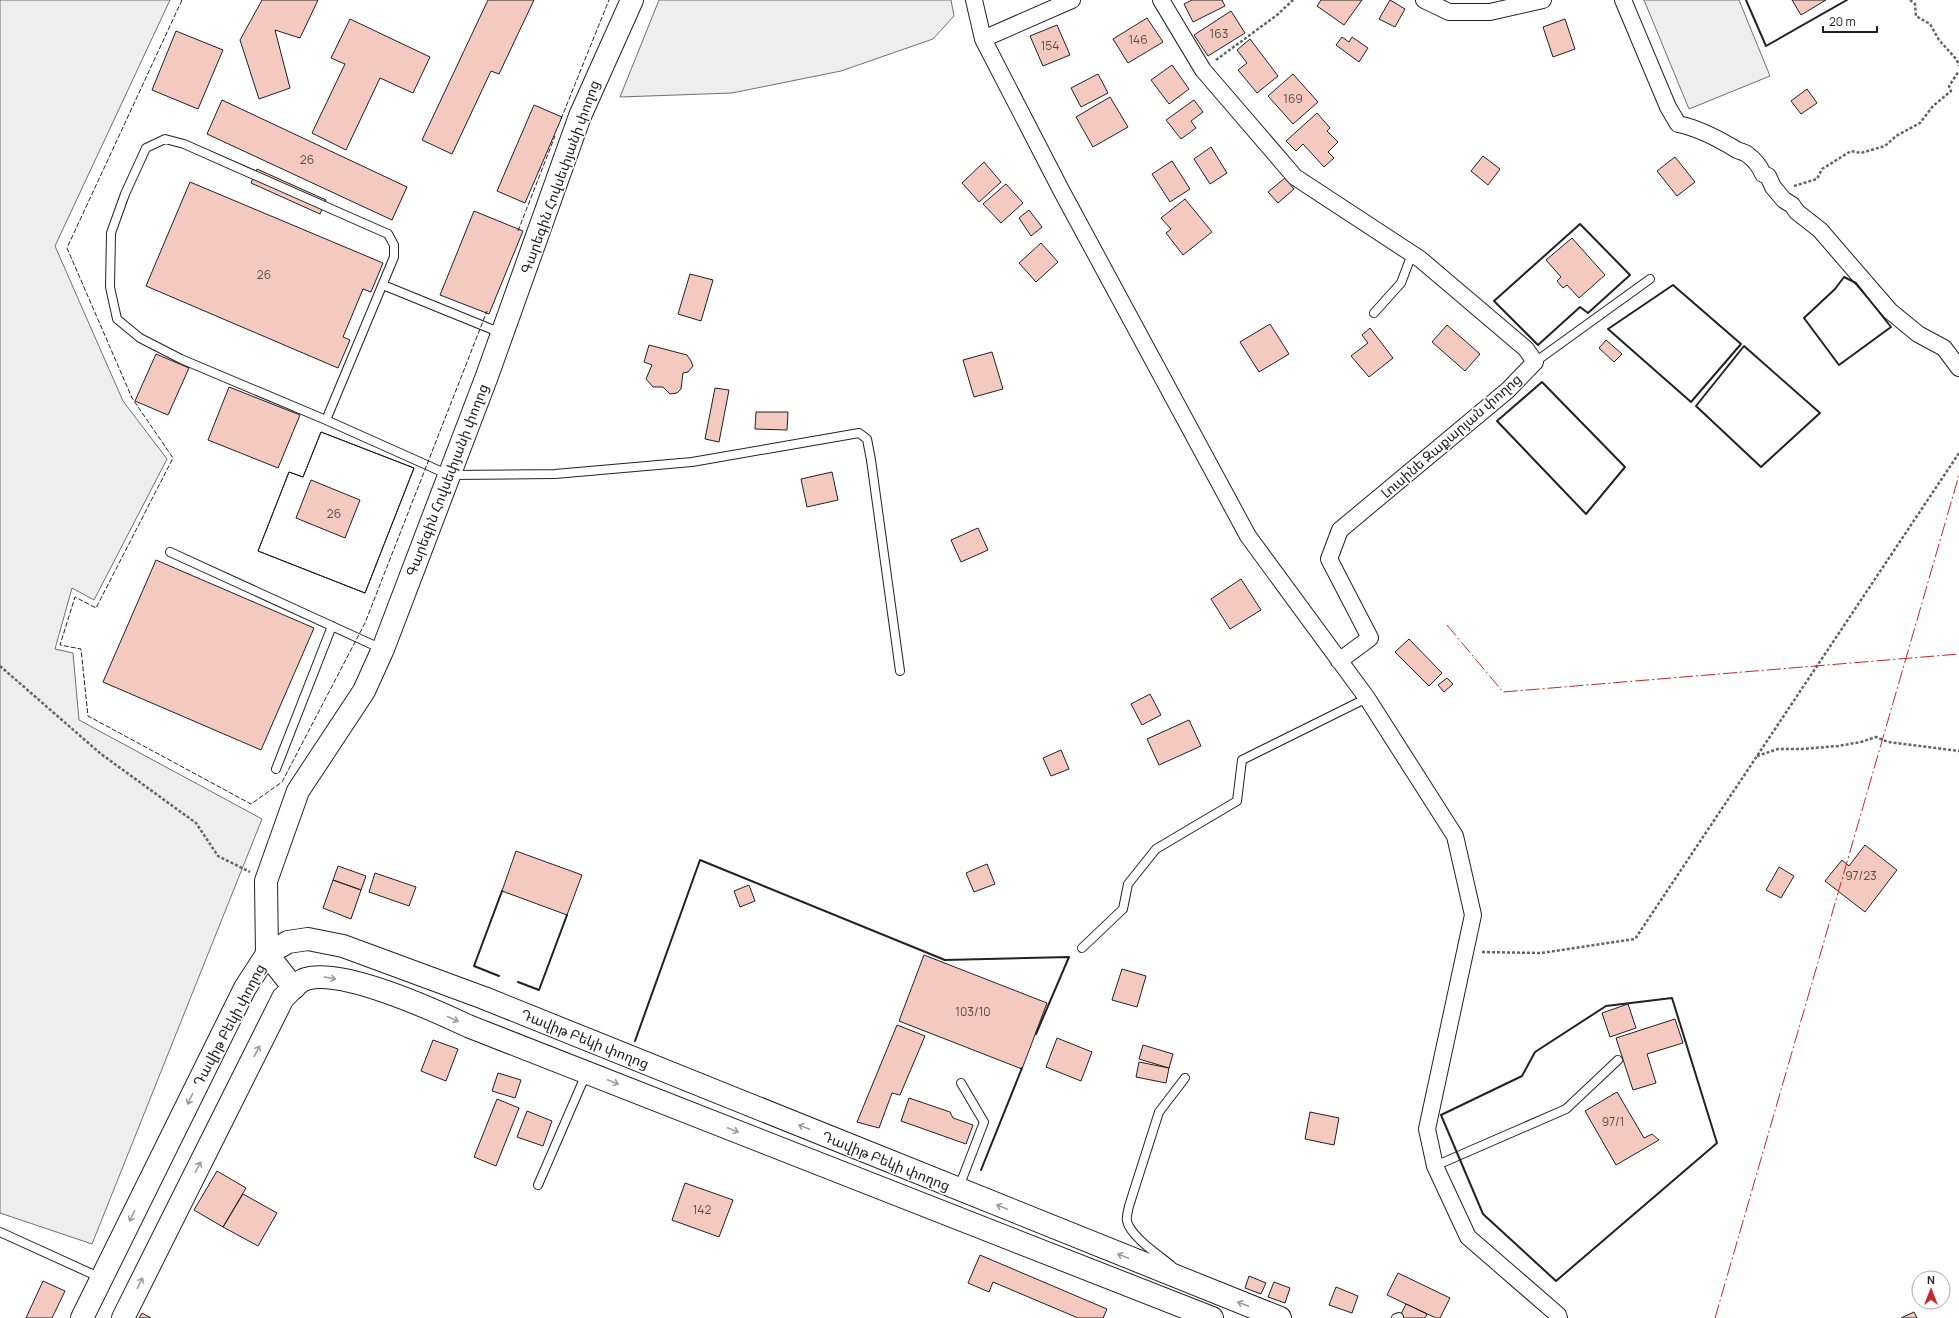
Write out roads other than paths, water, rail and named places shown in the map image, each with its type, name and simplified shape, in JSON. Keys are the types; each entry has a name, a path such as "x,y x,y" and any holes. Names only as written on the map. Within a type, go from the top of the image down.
{"main road":[{"name":"Գարեգին Հովսեփյանի փողոց","path":"267,954 266,881 298,791 364,691 383,649 502,334 580,116 632,0"},
{"name":"Դավիթ Բեկի փողոց","path":"82,1318 245,988 267,954 288,942 308,939 343,946 491,1001 1194,1285 1280,1318"},
{"path":"267,954 294,988"},
{"name":"Դավիթ Բեկի փողոց","path":"123,1318 283,998 305,979 322,976 349,981 414,1002 468,1026 1212,1318"},
{"path":"948,1215 958,1190"}],"street":[{"path":"974,0 983,39 1069,204 1248,536 1367,698 1454,836 1473,915 1427,1129 1434,1166 1468,1237 1558,1315 1559,1318"},
{"path":"983,39 1072,0"},
{"path":"1161,0 1203,70 1295,177 1412,254 1526,349 1535,362"},
{"path":"1424,0 1449,12 1490,12 1543,0"},
{"path":"1623,0 1668,107 1678,124 1692,127 1708,136 1730,144 1749,155 1764,174 1768,176 1773,187 1784,200 1792,205 1797,212 1820,230 1890,311 1918,334 1944,348 1959,368"},
{"name":"Լուսինե Զաքարյան փողոց","path":"1339,661 1370,638 1329,559 1340,530 1508,390 1535,362"}],"lane":[{"path":"326,420 394,257 394,244 388,234 184,144 165,139 146,148 125,194 111,233 110,287 117,319 140,338 181,359 326,420 449,475 554,474 692,462 859,433 867,439 871,460 900,671"},
{"path":"1374,313 1401,283 1412,254"},
{"path":"1535,362 1650,279"},
{"path":"383,285 502,334"},
{"path":"170,552 383,649"},
{"path":"276,768 332,626"},
{"path":"1082,948 1123,909 1128,884 1156,849 1237,801 1242,760 1367,698"},
{"path":"1434,1166 1566,1109 1618,1060"},
{"path":"538,1185 587,1072"},
{"path":"1185,1078 1159,1112 1129,1206 1126,1220 1129,1228 1137,1236 1194,1285"},
{"path":"958,1190 984,1122 961,1083"},
{"path":"0,1232 101,1278"}]}
